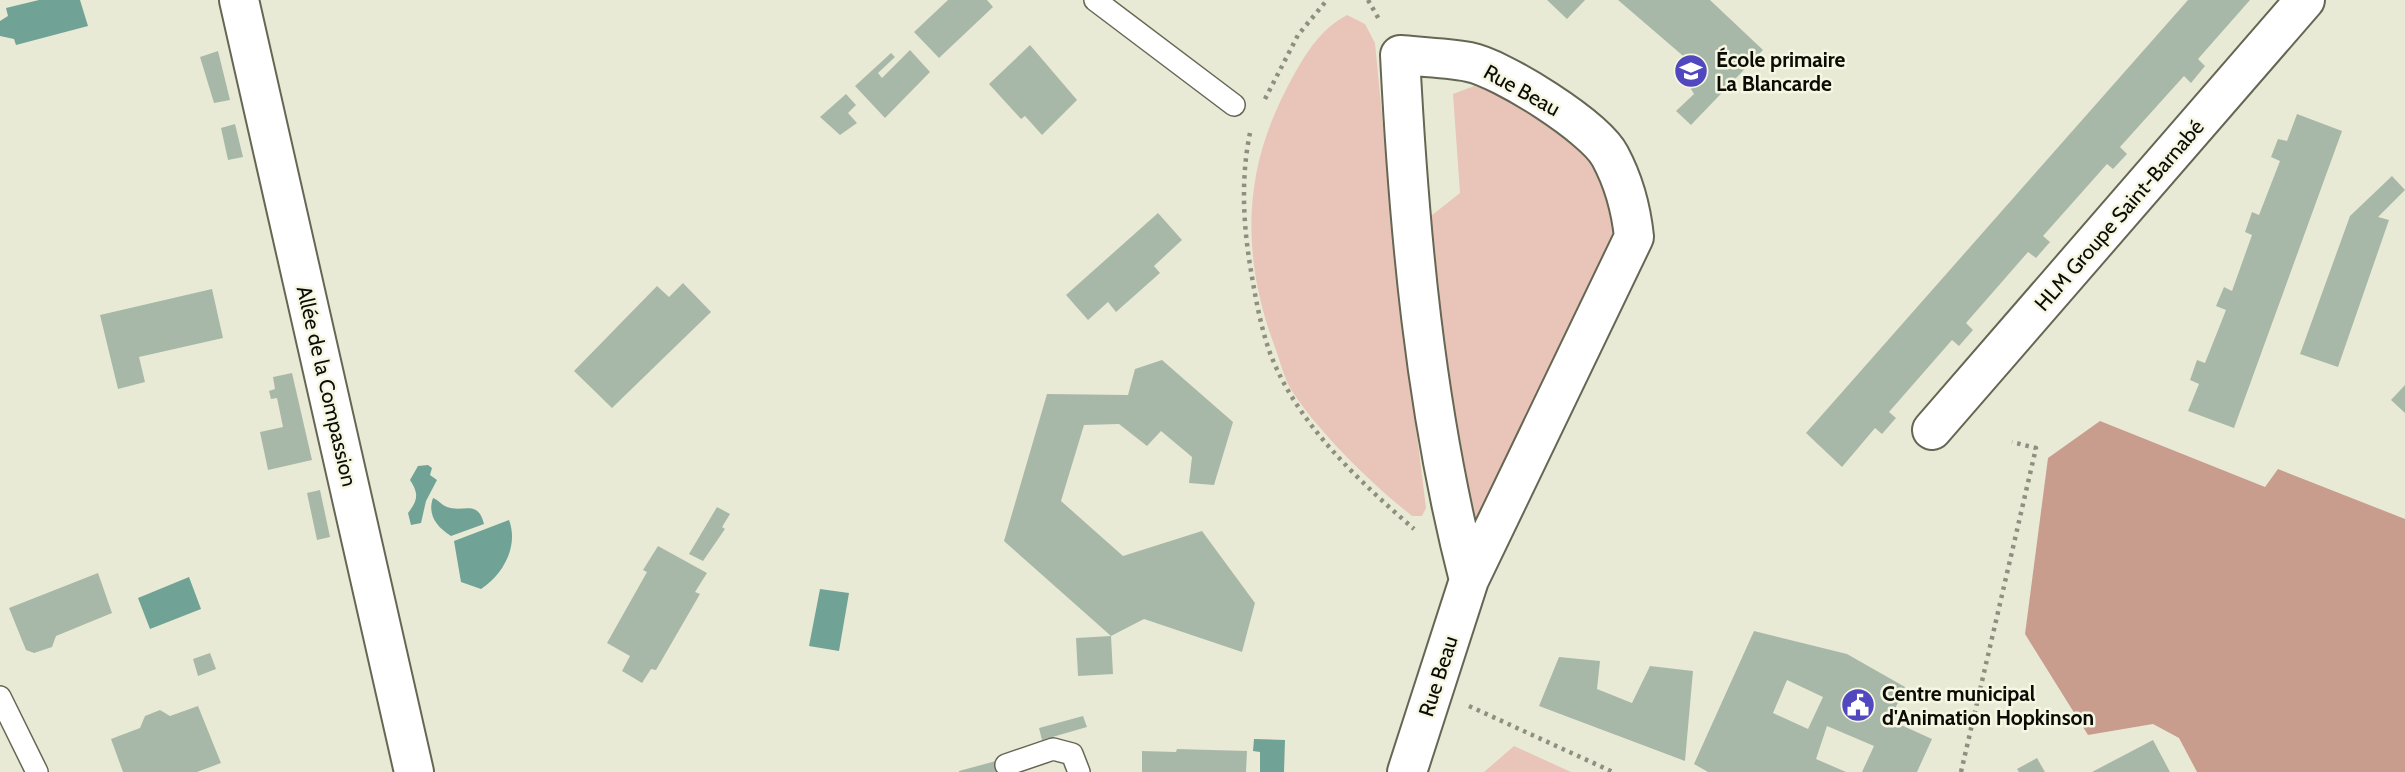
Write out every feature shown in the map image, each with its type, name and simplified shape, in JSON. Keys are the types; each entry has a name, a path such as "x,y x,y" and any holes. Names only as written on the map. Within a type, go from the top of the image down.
{"street":[{"name":"Allée de la Compassion","path":"239,0 414,772"},
{"name":"HLM Groupe Saint-Barnabé","path":"1932,430 2305,0"},
{"name":"Rue Beau","path":"1407,772 1469,580 1634,237 1630,203 1609,153 1565,114 1531,90 1472,62 1400,55 1412,236 1446,491 1469,580"}],"lane":[{"path":"1095,0 1234,105"},
{"path":"0,697 37,772"},
{"path":"1006,765 1053,749 1072,754 1079,772"}],"path":[{"path":"1262,106 1298,35 1327,0"},
{"path":"1251,128 1246,151 1244,232 1259,317 1271,355 1290,392 1327,442 1363,484 1420,534"},
{"path":"1961,772 2036,449 2012,442"},
{"path":"1433,689 1613,772"}],"shaded area":[{"path":"1347,15 1365,24 1375,43 1399,290 1426,508 1422,516 1412,516 1365,475 1333,443 1291,389 1265,319 1253,256 1253,194 1267,133 1280,102 1307,53 1325,31"},
{"path":"1474,86 1519,100 1579,143 1610,187 1622,230 1477,524 1472,521 1446,413 1427,219 1460,193 1453,94"},
{"path":"2100,421 2265,487 2278,469 2405,519 2405,772 2197,772 2179,738 2153,724 2088,735 2025,634 2048,458"},
{"path":"1514,746 1571,772 1484,772"}],"water":[{"path":"39,0 80,0 88,26 16,45 14,39 0,36 0,21 8,16 6,8"},
{"path":"428,465 432,468 430,475 437,480 426,501 421,523 411,525 408,513 416,497 410,480 418,466"},
{"path":"433,498 447,507 474,509 484,524 451,536 434,520 431,510"},
{"path":"509,520 512,530 510,550 496,576 481,589 461,582 454,541"},
{"path":"189,577 201,609 150,629 138,598"},
{"path":"820,589 849,593 839,651 809,646"},
{"path":"1254,739 1285,740 1284,772 1260,772 1260,752 1253,751"}],"building":[{"path":"948,0 987,0 993,7 939,58 914,32"},
{"path":"1547,0 1585,0 1567,19"},
{"path":"1618,0 1710,0 1763,50 1691,125 1676,111 1694,94 1682,74 1696,67"},
{"path":"2188,0 2250,0 2198,59 2205,66 2191,83 2184,76 2120,147 2127,154 2113,169 2107,164 2043,236 2050,242 2036,258 2028,252 1966,323 1973,330 1959,346 1952,340 1889,412 1896,418 1882,434 1875,428 1842,467 1806,433"},
{"path":"1030,45 1077,100 1042,135 1025,116 1021,119 989,84"},
{"path":"910,50 930,72 885,118 855,86 891,53 895,57 878,73 882,78"},
{"path":"218,51 230,100 214,103 200,57"},
{"path":"846,94 856,105 848,113 857,123 840,135 820,117"},
{"path":"2297,114 2342,131 2234,428 2188,411 2199,384 2190,380 2197,360 2205,363 2226,310 2216,306 2224,287 2232,291 2252,235 2245,232 2252,212 2259,215 2280,161 2271,157 2278,139 2287,141"},
{"path":"235,124 243,157 228,160 221,128"},
{"path":"2392,176 2405,190 2378,217 2389,220 2338,367 2300,354 2350,216"},
{"path":"1158,213 1182,240 1154,266 1160,273 1116,312 1108,302 1088,320 1066,295"},
{"path":"683,283 711,312 612,408 574,371 657,286 669,297"},
{"path":"212,289 223,338 139,357 145,382 118,389 100,315"},
{"path":"1162,360 1233,422 1214,485 1189,483 1192,457 1161,431 1147,446 1119,424 1084,425 1061,501 1123,556 1202,531 1255,603 1242,652 1144,619 1111,636 1004,541 1047,394 1128,395 1135,369"},
{"path":"292,373 312,460 268,470 260,432 283,427 277,398 271,399 269,391 275,389 273,377"},
{"path":"2405,385 2405,413 2391,400"},
{"path":"320,490 330,537 317,540 307,493"},
{"path":"717,507 730,514 722,527 725,529 703,561 689,554"},
{"path":"658,546 707,573 695,592 700,594 656,670 651,669 642,683 622,671 630,656 607,643 647,572 643,570"},
{"path":"98,573 112,613 56,636 52,647 34,653 26,650 9,608"},
{"name":"Centre municipal d'Animation Hopkinson","path":"1754,631 1847,654 1905,687 1890,720 1932,739 1917,772 1862,772 1874,746 1827,726 1816,759 1846,772 1708,772 1694,764","holes":["1787,680 1823,697 1808,729 1773,713"]},
{"path":"1111,636 1113,674 1078,676 1076,638"},
{"path":"210,653 216,669 198,676 193,659"},
{"path":"1559,657 1600,661 1597,689 1632,703 1650,666 1693,671 1685,761 1539,706"},
{"path":"198,706 221,763 197,772 123,772 111,739 140,728 145,716 160,710 170,716"},
{"path":"1083,716 1087,727 1042,740 1039,728"},
{"path":"2153,740 2170,772 2092,772"},
{"path":"1177,749 1247,751 1246,772 1142,772 1142,751 1176,752"},
{"path":"2037,758 2045,772 2019,772 2017,769"},
{"path":"996,761 999,772 959,772 959,771"}],"place":[{"name":"École primaire La Blancarde","path":"1691,71"},
{"name":"Centre municipal d'Animation Hopkinson","path":"1858,705"}]}
